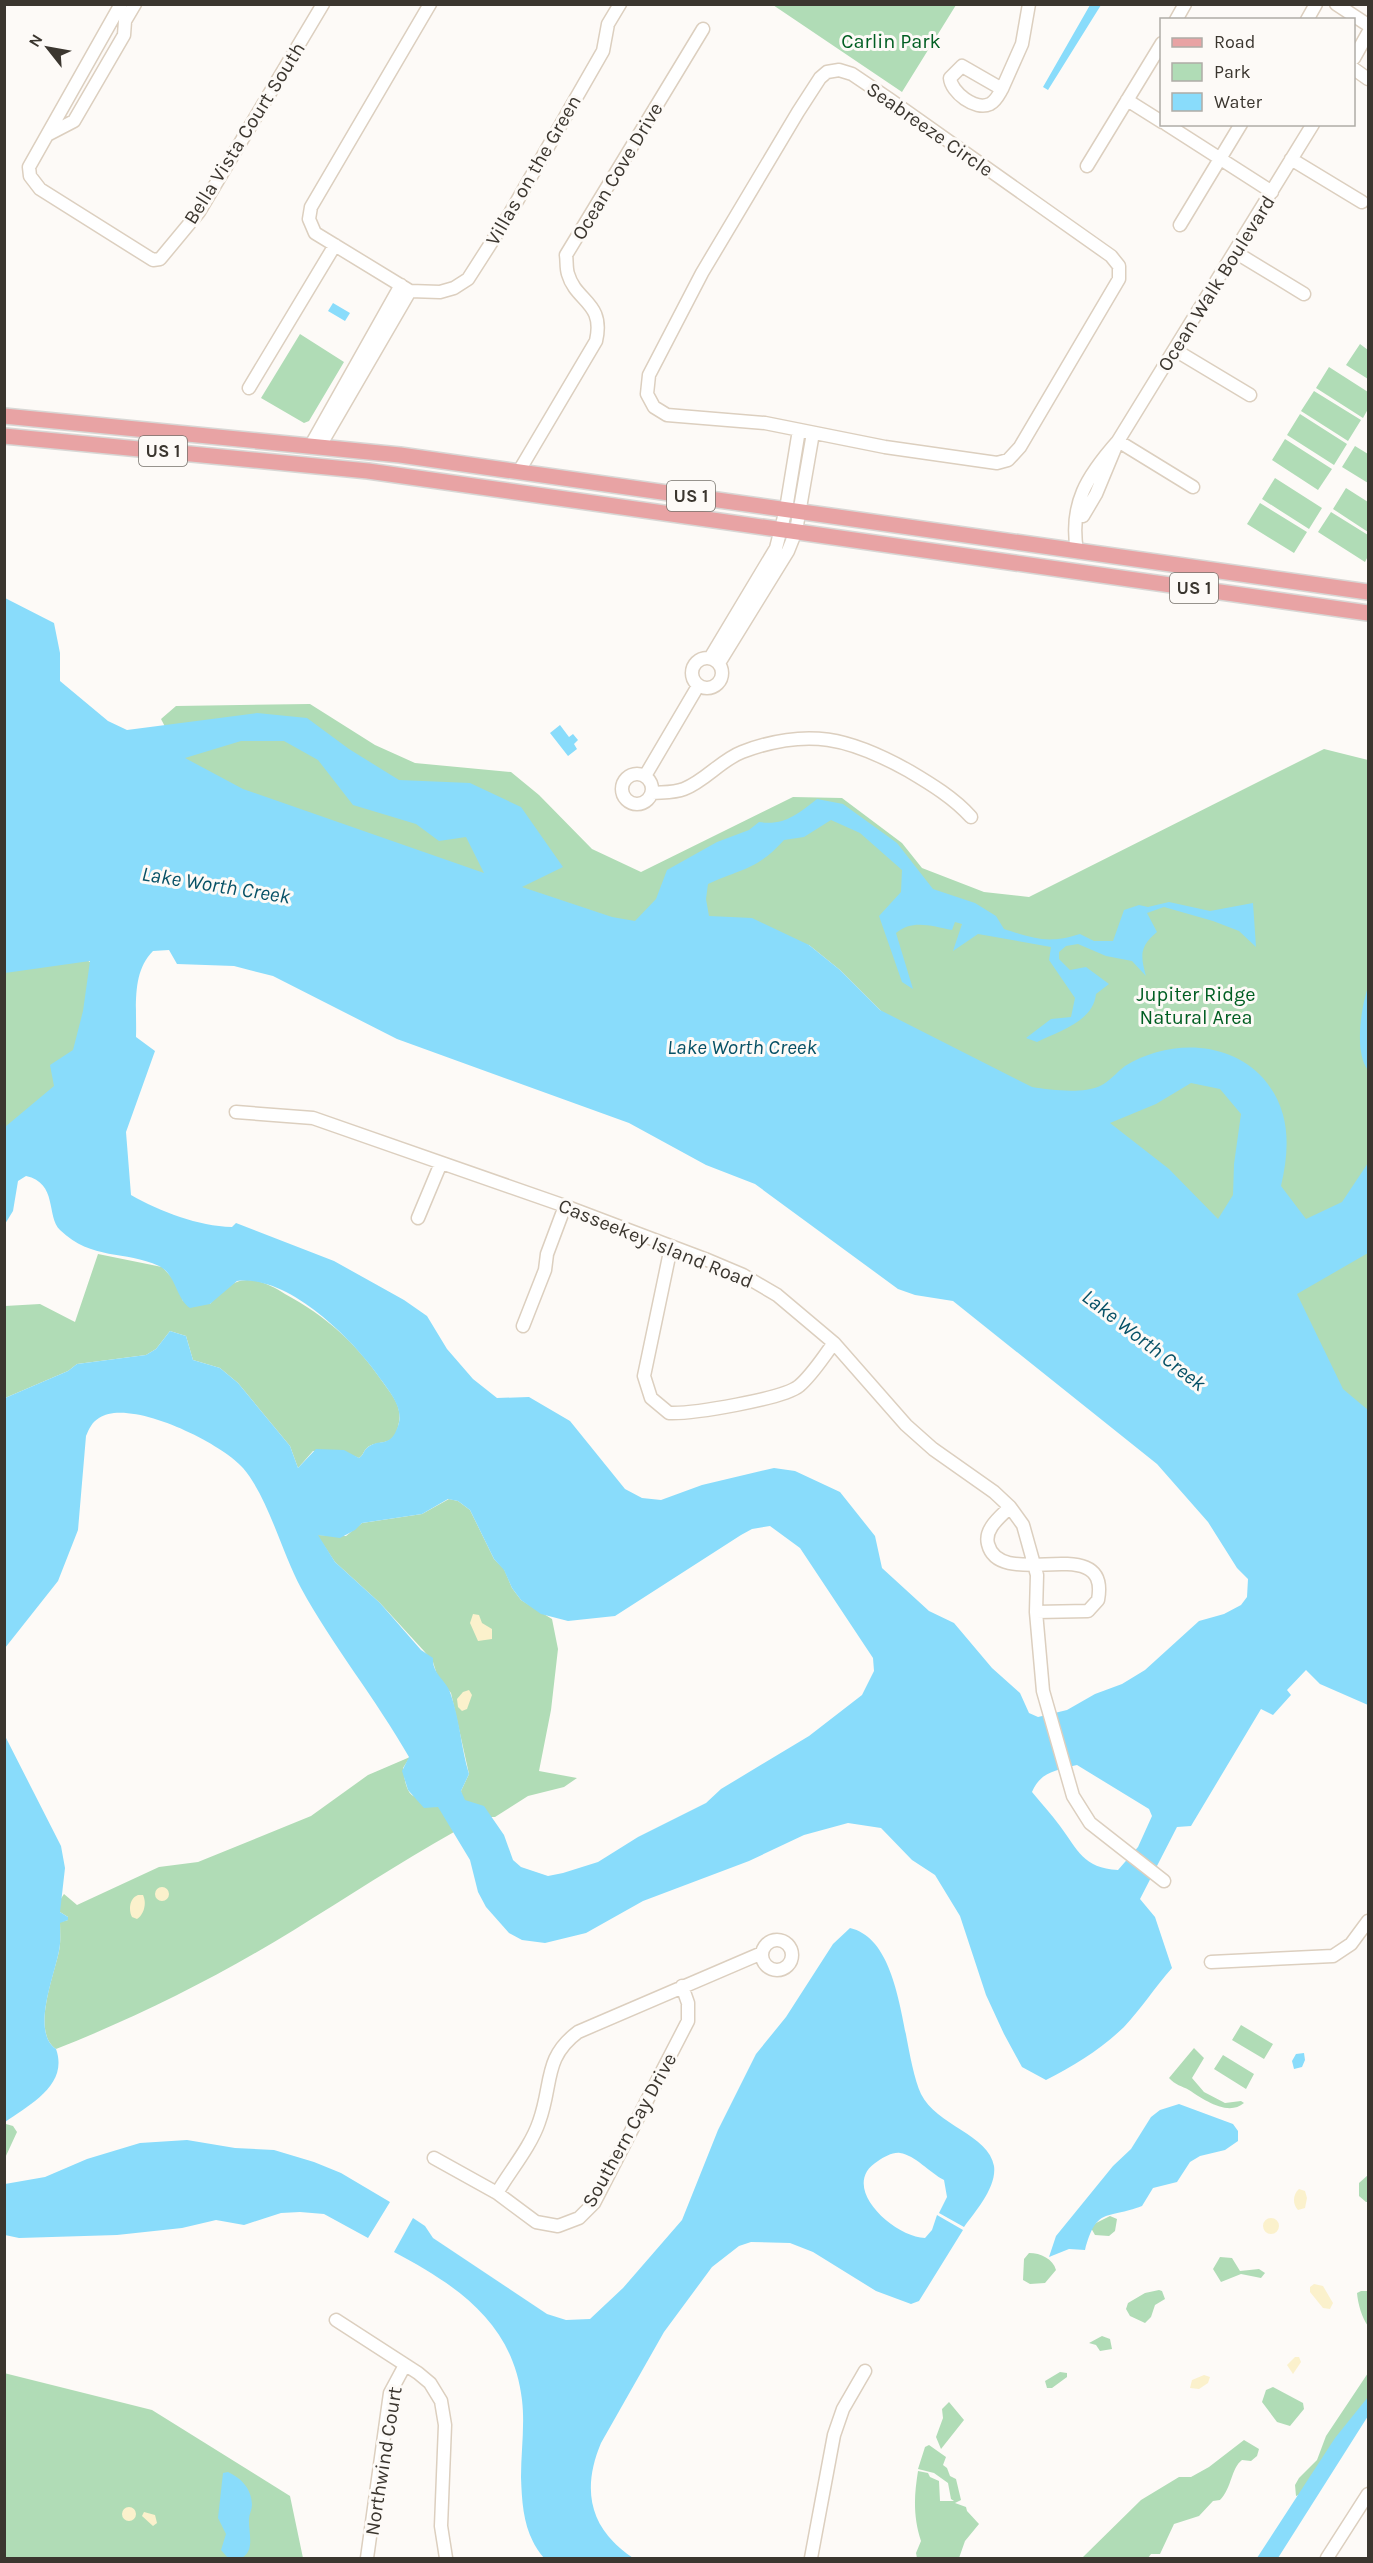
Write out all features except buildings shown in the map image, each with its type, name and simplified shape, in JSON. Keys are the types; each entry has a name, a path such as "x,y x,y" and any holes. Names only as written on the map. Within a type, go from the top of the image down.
{"main road":[{"name":"US 1","path":"4,416 400,455 1368,592"},
{"path":"4,424 50,429 74,423"},
{"name":"US 1","path":"4,436 368,471 1368,613"},
{"path":"230,457 252,452 388,465 400,455"},
{"path":"507,491 531,483 630,495 679,494"}],"street":[{"path":"49,134 120,4"},
{"path":"49,134 74,121 124,35 125,21 135,4"},
{"name":"Villas on the Green","path":"430,4 311,207 309,219 315,233 406,288 440,292 468,279 509,215 603,51 608,24 620,4"},
{"path":"1002,89 1022,44 1029,4"},
{"path":"1177,18 1185,4"},
{"path":"1308,18 1316,4"},
{"path":"1336,4 1368,25"},
{"name":"Bella Vista Court South","path":"49,134 30,167 30,176 39,189 153,260 160,259 198,212 320,6"},
{"name":"Ocean Cove Drive","path":"519,471 598,334 598,317 568,276 566,255 703,29"},
{"path":"1355,55 1368,33"},
{"path":"1087,166 1160,45"},
{"path":"85,70 99,78"},
{"path":"1355,70 1368,79"},
{"name":"Seabreeze Circle","path":"844,71 889,99 1111,256 1119,266 1119,279 1020,447 1008,460 997,463 885,447 799,430 765,423 663,414 651,404 647,385 702,273 798,112 820,78 827,72 844,71"},
{"path":"1127,100 1160,121"},
{"path":"1169,126 1272,192"},
{"path":"1179,225 1240,126"},
{"name":"Ocean Walk Boulevard","path":"1083,516 1096,494 1119,441 1312,126"},
{"path":"1291,159 1362,202"},
{"path":"249,387 334,245"},
{"path":"1235,252 1304,294"},
{"path":"315,445 406,288"},
{"path":"1175,350 1250,395"},
{"path":"793,510 794,460 799,430"},
{"path":"715,661 788,551 793,510 808,461 813,433"},
{"path":"1119,441 1193,487"},
{"name":"Ocean Walk Boulevard","path":"1077,551 1073,529 1075,509 1099,462 1119,441"},
{"path":"794,460 808,461"},
{"name":"Ocean Walk Boulevard","path":"1071,570 1077,551 1087,484"},
{"path":"699,660 715,661 723,674 719,683 711,688 698,686 693,679 692,670 699,660"},
{"path":"645,776 698,686"},
{"path":"652,793 686,788 741,752 776,742 816,737 870,750 930,784 959,804 971,817"},
{"path":"639,774 645,776 651,782 652,793 645,802 637,805 628,802 623,795 622,786 628,776 639,774"},
{"name":"Casseekey Island Road","path":"236,1112 313,1118 565,1206 671,1246 743,1275 777,1295 834,1343 906,1425 1010,1507 1023,1525 1037,1575 1036,1612 1043,1691 1073,1796 1082,1814 1117,1846 1164,1881"},
{"path":"418,1218 441,1163"},
{"path":"523,1326 545,1270 548,1254 565,1206"},
{"path":"671,1246 644,1376 651,1398 669,1413 695,1412 782,1395 798,1387 834,1343"},
{"path":"1010,1507 991,1527 986,1539 989,1551 998,1562 1015,1565 1076,1564 1090,1570 1098,1581 1100,1590 1098,1600 1088,1611 1036,1612"},
{"path":"1211,1962 1333,1956 1351,1944 1368,1921"},
{"path":"497,2193 539,2123 555,2055 563,2043 579,2032 762,1953"},
{"name":"Southern Cay Drive","path":"434,2158 497,2193 536,2222 558,2226 579,2218 594,2203 688,2021 688,2003 682,1986"},
{"path":"336,2320 430,2383 441,2401 445,2425 441,2526 447,2559"},
{"name":"Northwind Court","path":"367,2559 390,2393 405,2365"},
{"path":"811,2559 834,2436 843,2409 865,2371"},
{"path":"1327,2559 1368,2494"}],"green space":[{"name":"Carlin Park","path":"773,5 956,5 902,92"},
{"path":"300,334 344,362 309,421 304,423 261,398"},
{"path":"1360,344 1368,350 1368,379 1346,365"},
{"path":"1329,367 1368,392 1368,409 1363,418 1316,388"},
{"path":"1314,391 1361,420 1348,441 1301,411"},
{"path":"1300,414 1347,444 1334,465 1287,435"},
{"path":"1285,439 1332,469 1318,490 1272,460"},
{"path":"1355,446 1368,454 1368,483 1342,467"},
{"path":"1275,478 1322,508 1309,529 1262,499"},
{"path":"1346,488 1368,502 1368,532 1333,509"},
{"path":"1260,503 1307,532 1294,553 1247,524"},
{"path":"1331,512 1368,535 1368,556 1365,562 1318,532"},
{"name":"Jupiter Ridge Natural Area","path":"310,704 375,745 415,763 511,772 539,795 592,849 641,872 793,797 842,798 902,843 922,868 984,892 1029,897 1324,749 1368,760 1368,1435 880,1010 840,970 809,945 614,926 311,825 184,763 161,719 176,706"},
{"path":"68,947 100,969 89,1018 47,1106 5,1135 5,960"},
{"path":"98,1254 162,1267 176,1282 183,1301 210,1304 231,1285 247,1280 267,1284 300,1302 327,1321 351,1343 389,1390 400,1416 394,1436 385,1442 371,1445 359,1458 339,1450 313,1451 298,1468 290,1446 238,1383 220,1368 193,1360 186,1336 170,1331 156,1349 146,1355 77,1364 68,1371 5,1398 5,1306 40,1304 75,1322"},
{"path":"449,1499 458,1501 470,1510 494,1559 504,1569 512,1588 521,1600 552,1619 558,1649 551,1710 539,1771 577,1778 564,1787 528,1796 495,1817 488,1817 463,1805 461,1791 469,1774 451,1693 438,1678 433,1662 380,1603 335,1562 317,1535 346,1536 362,1523 422,1514"},
{"path":"410,1757 403,1768 408,1790 415,1797 426,1799 439,1807 454,1832 266,1947 207,1979 148,2009 56,2049 49,2041 45,2030 46,2003 60,1948 60,1922 68,1920 68,1917 60,1912 60,1900 64,1894 77,1905 159,1867 198,1862 311,1816 368,1775"},
{"path":"1241,2025 1273,2044 1264,2059 1232,2040"},
{"path":"1194,2048 1204,2058 1192,2078 1204,2092 1225,2103 1241,2101 1244,2103 1231,2108 1216,2105 1169,2078"},
{"path":"1223,2055 1254,2074 1246,2089 1214,2069"},
{"path":"6,2124 13,2126 17,2132 5,2158"},
{"path":"1368,2175 1368,2202 1366,2202 1359,2196 1359,2183"},
{"path":"1110,2216 1117,2219 1115,2231 1109,2236 1095,2235 1091,2228"},
{"path":"1029,2253 1046,2257 1054,2266 1056,2270 1045,2283 1030,2284 1023,2280 1024,2259"},
{"path":"1220,2257 1232,2258 1240,2271 1259,2269 1265,2273 1261,2278 1241,2274 1221,2282 1213,2269"},
{"path":"1162,2291 1165,2299 1155,2305 1151,2317 1145,2323 1130,2316 1126,2309 1128,2303 1145,2293"},
{"path":"1368,2291 1368,2326 1358,2302 1357,2293"},
{"path":"1102,2336 1110,2339 1112,2349 1100,2351 1096,2345 1089,2343"},
{"path":"1060,2372 1067,2373 1067,2377 1052,2388 1047,2388 1045,2381"},
{"path":"4,2373 152,2410 290,2496 303,2558 5,2558"},
{"path":"1368,2373 1368,2401 1304,2493 1296,2496 1295,2485 1299,2478 1317,2460 1326,2436"},
{"path":"1273,2387 1303,2403 1304,2409 1290,2426 1277,2422 1262,2402 1266,2390"},
{"path":"949,2402 964,2420 941,2449 936,2437 943,2418 942,2409"},
{"path":"1244,2440 1259,2449 1257,2456 1251,2461 1242,2460 1238,2464 1220,2500 1213,2501 1199,2516 1174,2524 1160,2554 1151,2554 1148,2558 1082,2558 1141,2500 1179,2477 1191,2477 1209,2467"},
{"path":"929,2445 946,2457 943,2465 950,2476 956,2479 961,2500 955,2503 966,2507 979,2524 965,2541 959,2558 917,2558 916,2553 921,2541 915,2506 918,2471 928,2473 930,2477 939,2481 940,2501 954,2501 951,2499 948,2483 934,2473 918,2469 925,2447"}],"sand":[{"path":"473,1614 479,1615 482,1623 492,1629 492,1639 478,1641 470,1623"},
{"path":"469,1690 472,1695 467,1709 462,1711 458,1707 457,1699 463,1692"},
{"path":"162,1887 167,1889 169,1894 167,1899 162,1901 157,1899 155,1894 157,1889"},
{"path":"138,1895 143,1895 145,1905 137,1919 132,1917 130,1907 133,1899"},
{"path":"1299,2189 1305,2191 1307,2198 1305,2208 1298,2210 1294,2199"},
{"path":"1268,2218 1274,2218 1279,2226 1277,2232 1268,2234 1263,2229 1263,2223"},
{"path":"1314,2284 1323,2286 1333,2303 1330,2309 1323,2308 1310,2292 1310,2287"},
{"path":"1295,2357 1299,2357 1301,2362 1293,2374 1287,2365"},
{"path":"1204,2375 1210,2377 1208,2383 1199,2389 1190,2388 1192,2380"},
{"path":"126,2507 132,2507 136,2514 132,2521 126,2521 122,2517 122,2511"},
{"path":"144,2512 155,2515 157,2523 153,2526 142,2516"}],"water":[{"path":"1090,5 1101,5 1048,90 1043,87"},
{"path":"333,303 350,313 345,321 328,311"},
{"name":"Lake Worth Creek","path":"5,598 54,623 60,653 60,681 108,721 127,730 257,713 307,718 349,749 399,780 470,783 521,807 563,867 522,887 612,917 635,921 656,899 667,870 717,842 749,830 759,822 776,822 790,818 817,799 843,804 897,843 933,889 975,903 996,916 1004,929 1033,938 1059,939 1080,934 1094,941 1113,941 1124,910 1139,905 1148,907 1169,902 1210,911 1253,903 1256,947 1239,931 1213,921 1164,907 1147,913 1157,932 1147,942 1143,951 1146,976 1132,961 1106,956 1078,944 1066,946 1059,952 1059,959 1070,970 1086,967 1109,984 1096,994 1094,1004 1082,1019 1037,1042 1026,1038 1051,1019 1071,1017 1075,998 1049,960 1051,947 978,934 953,951 962,924 955,922 952,930 922,925 909,926 896,933 913,989 902,982 879,916 901,892 902,870 860,833 831,820 804,837 784,840 757,863 708,884 706,899 709,916 752,918 809,945 840,970 880,1010 1032,1087 1066,1091 1093,1088 1103,1084 1125,1066 1142,1057 1179,1048 1216,1050 1233,1056 1249,1065 1263,1078 1279,1103 1287,1143 1281,1186 1306,1219 1342,1202 1368,1163 1368,1253 1297,1294 1343,1389 1368,1410 1368,1705 1320,1684 1306,1670 1287,1690 1291,1695 1273,1715 1261,1709 1191,1826 1177,1827 1140,1899 1155,1917 1172,1968 1124,2027 1106,2043 1046,2080 1022,2067 1004,2034 986,1995 960,1916 935,1875 912,1860 881,1828 848,1823 804,1835 749,1861 643,1901 586,1933 545,1943 522,1940 509,1933 486,1907 478,1892 470,1860 438,1807 424,1808 408,1790 402,1771 409,1757 301,1588 252,1480 243,1468 216,1447 174,1426 131,1413 113,1413 94,1422 86,1436 78,1530 58,1581 5,1648 5,1398 68,1371 77,1364 146,1355 156,1349 170,1331 186,1336 193,1360 220,1368 238,1383 290,1446 298,1468 316,1449 344,1450 359,1458 371,1445 388,1441 391,1438 398,1426 399,1414 393,1396 356,1348 319,1314 299,1299 278,1288 257,1282 237,1281 210,1304 190,1308 185,1304 173,1280 159,1266 134,1258 96,1251 72,1240 56,1224 50,1200 43,1185 26,1176 18,1181 13,1211 5,1224 5,1127 54,1086 50,1065 73,1050 83,1011 90,961 5,973","holes":["241,741 284,741 318,760 353,805 416,824 439,841 466,837 484,873 243,789 185,758","169,950 177,964 234,966 273,976 397,1039 629,1123 706,1165 755,1184 898,1289 915,1295 953,1301 1157,1464 1208,1522 1237,1568 1248,1579 1247,1597 1241,1605 1224,1614 1199,1621 1145,1670 1122,1684 1095,1694 1067,1710 1038,1717 1029,1713 1020,1693 992,1668 954,1623 929,1611 882,1568 875,1536 840,1492 795,1471 774,1468 702,1485 661,1500 642,1498 625,1489 570,1421 529,1397 497,1398 473,1379 447,1349 427,1316 404,1300 334,1261 236,1223 232,1227 193,1221 131,1195 126,1132 155,1051 136,1037 137,991 141,970 153,951","1191,1083 1220,1089 1241,1114 1234,1164 1233,1195 1218,1219 1169,1169 1110,1123 1156,1104","448,1499 458,1501 470,1510 494,1559 504,1570 512,1588 521,1600 541,1614 568,1621 615,1616 741,1535 752,1529 770,1526 800,1548 873,1658 874,1671 862,1695 809,1736 721,1789 706,1803 638,1837 598,1862 548,1876 521,1867 513,1860 504,1835 484,1806 465,1800 461,1791 469,1774 454,1705 449,1690 435,1669 433,1658 421,1650 380,1603 335,1562 318,1535 340,1538 355,1530 362,1523 422,1514","1077,1765 1149,1809 1152,1816 1138,1847 1118,1870 1106,1869 1089,1862 1032,1792 1044,1776"]},
{"path":"560,725 569,737 573,734 578,740 574,744 577,749 568,756 550,733"},
{"path":"1368,987 1368,1070 1361,1052 1360,1030"},
{"path":"4,1734 61,1846 65,1868 60,1912 68,1917 68,1920 60,1923 60,1948 49,1989 45,2017 45,2030 49,2041 56,2049 59,2062 57,2073 44,2093 5,2122"},
{"path":"850,1928 868,1937 881,1953 891,1975 899,1999 914,2075 921,2094 938,2114 973,2138 990,2155 994,2174 989,2191 964,2227 939,2213 947,2197 944,2180 906,2154 886,2156 867,2171 864,2183 867,2196 874,2208 899,2229 925,2238 932,2230 937,2215 963,2230 919,2301 911,2304 876,2291 813,2252 790,2243 751,2242 739,2246 712,2267 664,2332 601,2443 595,2461 591,2493 593,2508 607,2535 633,2558 544,2558 532,2540 523,2510 521,2477 523,2409 517,2373 507,2349 479,2310 460,2293 394,2252 413,2218 425,2226 433,2238 547,2314 566,2320 590,2319 623,2288 682,2220 718,2130 756,2054 786,2017 833,1944"},
{"path":"1304,2053 1305,2060 1302,2067 1294,2069 1292,2061 1296,2054"},
{"path":"1179,2104 1233,2124 1238,2131 1238,2141 1225,2150 1200,2156 1190,2162 1177,2182 1153,2188 1142,2206 1111,2214 1099,2220 1089,2236 1085,2250 1069,2249 1049,2257 1056,2236 1113,2166 1131,2149 1151,2117 1160,2110"},
{"path":"187,2140 235,2148 274,2150 314,2162 341,2173 390,2202 368,2238 324,2214 300,2212 281,2213 244,2225 216,2220 182,2228 117,2235 19,2238 5,2235 5,2184 45,2177 87,2159 140,2143"},
{"path":"1368,2397 1368,2416 1278,2558 1257,2558 1335,2438"},
{"path":"228,2472 245,2485 252,2499 249,2519 250,2546 246,2555 241,2558 228,2558 221,2550 226,2534 218,2518 223,2473"}]}
